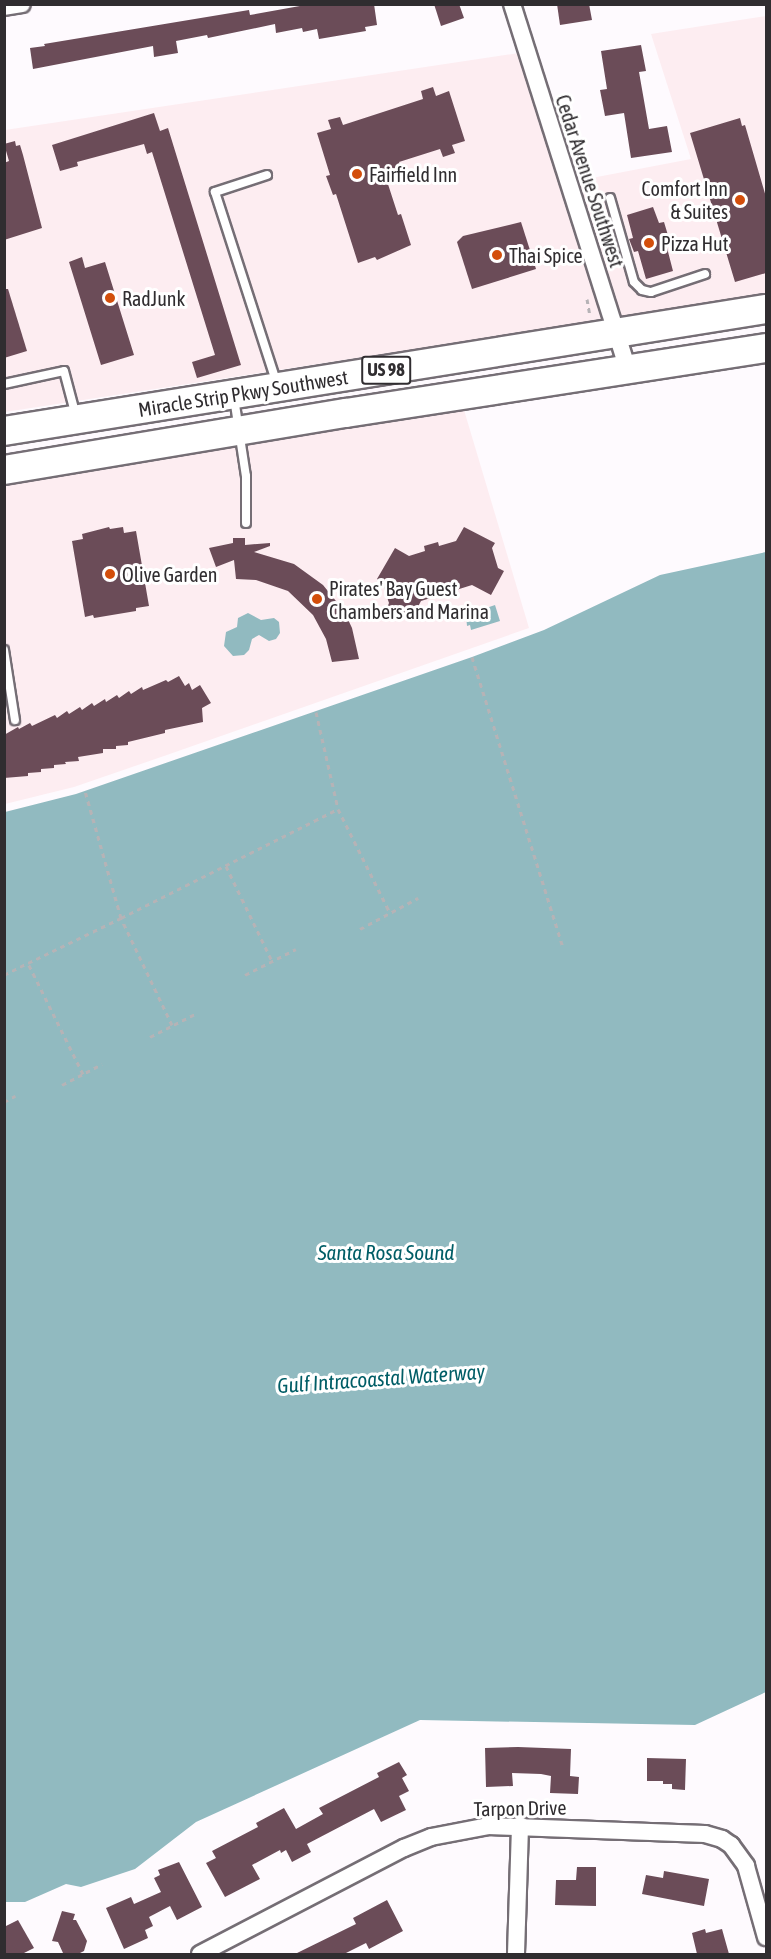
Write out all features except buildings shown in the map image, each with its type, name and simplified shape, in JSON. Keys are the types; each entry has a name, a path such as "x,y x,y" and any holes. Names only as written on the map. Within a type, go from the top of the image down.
{"highway":[{"name":"Miracle Strip Pkwy Southwest","path":"4,431 766,309"},
{"name":"Miracle Strip Pkwy Southwest","path":"4,470 240,430 766,348"}],"street":[{"path":"4,7 22,4"},
{"name":"Cedar Avenue Southwest","path":"512,4 628,370"},
{"path":"516,1954 520,1825"},
{"name":"Tarpon Drive","path":"200,1954 404,1848 463,1830 520,1825 705,1834 722,1839 731,1845 746,1866 766,1937"}],"lane":[{"path":"267,175 215,192 278,388"},
{"path":"610,198 634,282 642,290 651,292 705,274"},
{"path":"4,384 64,371 77,420"},
{"path":"234,395 246,476 246,524"},
{"path":"4,650 15,720"}],"path":[{"path":"472,657 562,945"},
{"path":"316,712 338,809 390,913"},
{"path":"85,791 121,918 172,1025"},
{"path":"4,975 338,809"},
{"path":"225,865 272,961"},
{"path":"360,929 418,898"},
{"path":"245,975 296,949"},
{"path":"28,963 82,1074"},
{"path":"150,1036 195,1014"},
{"path":"62,1085 102,1064"},
{"path":"4,1102 15,1096"}],"shaded area":[{"path":"766,16 766,294 620,317 576,181 691,159 651,34"},
{"path":"519,53 604,320 5,412 5,130"},
{"path":"464,410 529,628 74,787 5,804 5,483"}],"water":[{"name":"Santa Rosa Sound","path":"766,552 766,1692 695,1725 420,1720 196,1822 135,1869 81,1887 66,1884 25,1902 5,1902 5,812 76,794 472,657 544,630 660,575"},
{"path":"495,605 500,621 471,630 470,625 467,626 466,615"},
{"path":"248,613 261,620 274,618 279,622 280,633 276,639 269,641 259,635 252,639 249,650 244,655 233,656 224,646 226,632 237,627 238,618"}],"place":[{"name":"Fairfield Inn","path":"357,174"},
{"name":"Comfort Inn & Suites","path":"740,200"},
{"name":"Pizza Hut","path":"649,243"},
{"name":"Thai Spice","path":"497,255"},
{"name":"RadJunk","path":"110,298"},
{"name":"Olive Garden","path":"110,574"},
{"name":"Pirates' Bay Guest Chambers and Marina","path":"317,599"}],"water label":[{"name":"Gulf Intracoastal Waterway","path":"381,1378"}]}
